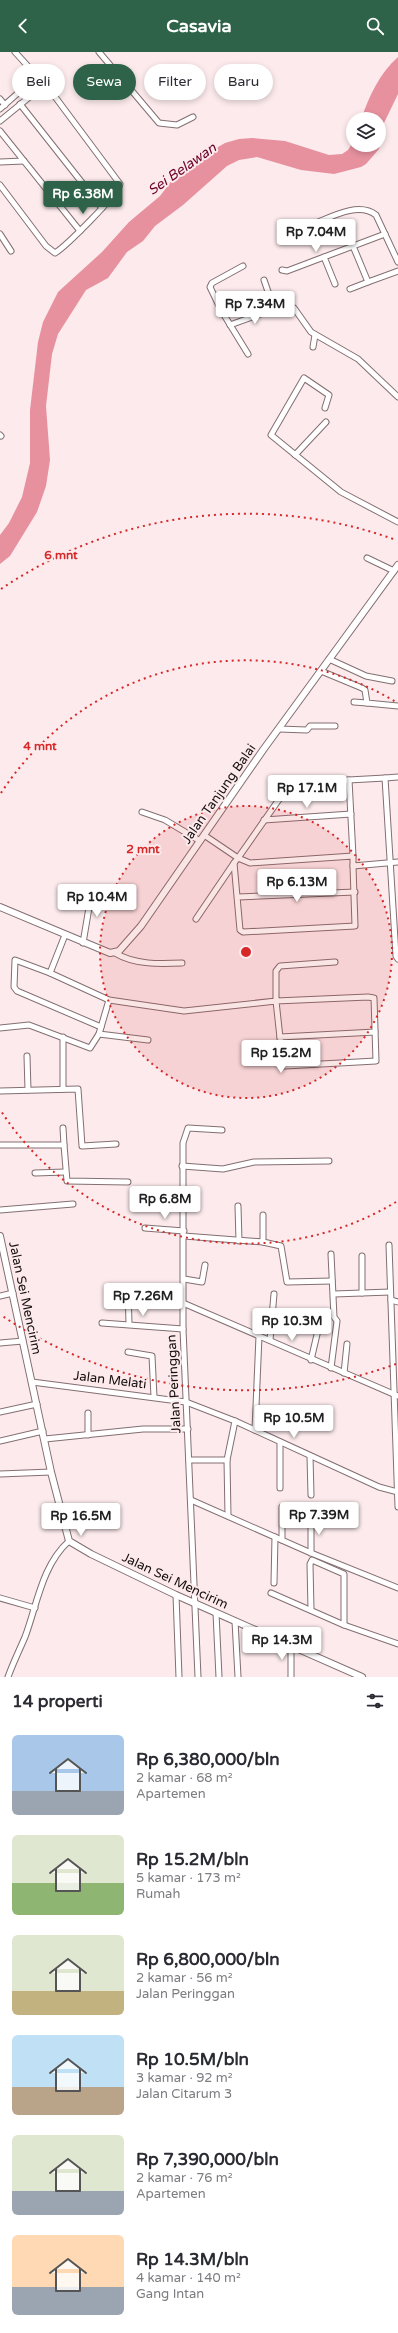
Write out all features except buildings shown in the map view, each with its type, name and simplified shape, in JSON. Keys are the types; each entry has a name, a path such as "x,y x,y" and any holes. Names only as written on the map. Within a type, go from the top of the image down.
{"street":[{"path":"0,109 35,78 35,74 15,52"},
{"path":"99,52 159,123 177,125 193,117"},
{"path":"0,121 43,86 48,87 120,184 119,188 102,208 57,252 51,252 0,185"},
{"path":"0,99 5,105"},
{"path":"20,104 102,208"},
{"path":"0,130 80,230"},
{"path":"0,162 24,161"},
{"path":"306,227 357,208 376,215 398,262"},
{"path":"0,234 11,251"},
{"path":"282,270 287,271 385,234"},
{"path":"353,246 368,282"},
{"path":"324,258 335,284"},
{"path":"243,266 212,283 210,287 220,310 248,354"},
{"path":"350,290 398,271"},
{"path":"264,280 274,309"},
{"path":"230,325 274,309 294,308 310,332 358,359 398,397"},
{"path":"313,347 315,335"},
{"path":"325,408 330,395 304,378 271,435 341,492 398,522"},
{"path":"295,454 326,422"},
{"path":"367,558 396,568"},
{"name":"Jalan Tanjung Balai","path":"115,953 141,926 320,670 396,568"},
{"path":"329,659 366,676 392,681"},
{"path":"320,670 365,690 367,703"},
{"path":"354,702 398,706"},
{"path":"279,729 308,730 310,726 335,726"},
{"path":"196,919 287,788 294,783 398,777"},
{"path":"384,778 391,896 396,929 396,956 398,959"},
{"path":"236,861 240,930 244,932 354,926 356,924 355,892 349,780"},
{"path":"142,812 165,820 200,841"},
{"path":"264,820 351,814"},
{"path":"204,835 236,861 250,863 353,856"},
{"path":"353,866 398,862"},
{"path":"83,942 92,890"},
{"path":"238,898 355,892"},
{"path":"391,896 398,896"},
{"path":"0,907 65,935 115,953 125,959 150,964 182,963"},
{"path":"50,973 65,935"},
{"path":"101,1027 17,991 14,987 15,960 50,973 109,1000 184,1011 276,1001 373,997 375,1000 375,1062 287,1067 283,1065 276,1001 275,978 277,968 335,962"},
{"path":"0,1028 29,1025 90,1048 99,1034 109,1000"},
{"path":"280,1037 375,1032"},
{"path":"99,1034 148,1040"},
{"path":"63,1037 63,1089"},
{"path":"27,1056 28,1090"},
{"path":"0,1091 78,1089 82,1146 116,1144"},
{"path":"63,1128 65,1172 67,1180 128,1182"},
{"name":"Jalan Peringgan","path":"198,1677 183,1329 183,1143 188,1128 222,1130"},
{"path":"0,1145 64,1145"},
{"path":"182,1166 223,1169 254,1162 329,1161"},
{"path":"35,1173 65,1172"},
{"path":"146,1202 183,1207"},
{"path":"0,1210 73,1204"},
{"path":"238,1206 239,1241"},
{"path":"263,1215 263,1242"},
{"path":"145,1228 239,1241 263,1242 281,1246 287,1282 332,1281"},
{"name":"Jalan Sei Mencirim","path":"0,1236 3,1258 13,1293 51,1472 69,1541 90,1554 176,1595 362,1677"},
{"path":"389,1246 396,1396 398,1507"},
{"path":"331,1254 334,1317 337,1321 331,1368"},
{"path":"362,1256 362,1293"},
{"path":"184,1279 202,1282 205,1265"},
{"path":"128,1288 129,1324"},
{"path":"334,1294 390,1292"},
{"path":"0,1296 13,1293"},
{"path":"270,1340 274,1321 274,1294"},
{"path":"391,1300 398,1302"},
{"path":"183,1303 396,1396"},
{"path":"102,1323 183,1329"},
{"path":"311,1360 319,1326"},
{"path":"255,1430 259,1336"},
{"path":"0,1343 23,1341"},
{"path":"344,1373 347,1344"},
{"path":"128,1352 152,1356 154,1397"},
{"name":"Jalan Melati","path":"32,1382 186,1402 235,1421 379,1487 398,1492"},
{"path":"0,1412 37,1404"},
{"path":"88,1413 88,1435"},
{"path":"228,1516 227,1460 235,1421"},
{"path":"45,1439 143,1429 188,1429"},
{"path":"0,1441 43,1431"},
{"path":"280,1442 280,1488"},
{"path":"310,1456 311,1496"},
{"path":"189,1460 227,1460"},
{"path":"0,1474 51,1472"},
{"path":"191,1500 311,1553 398,1588"},
{"path":"282,1507 282,1540"},
{"path":"311,1518 311,1553"},
{"path":"274,1583 275,1537"},
{"path":"8,1677 51,1563 59,1550 69,1541"},
{"path":"311,1610 310,1564 312,1560 344,1574 344,1625"},
{"path":"271,1593 344,1625 398,1644"},
{"path":"176,1595 179,1677"},
{"path":"0,1598 35,1608"},
{"path":"216,1613 219,1677"},
{"path":"235,1621 238,1677"},
{"path":"291,1645 291,1677"}],"shaded area":[{"name":"Sei Belawan","path":"398,57 398,94 386,119 386,112 364,112 376,85 385,70"},
{"name":"Sei Belawan","path":"252,138 285,141 329,155 342,154 346,151 376,152 366,164 361,167 334,174 301,170 257,157 239,160 227,166 183,205 155,226 143,241 127,252 108,278 86,290 58,334 52,354 46,406 50,460 46,486 37,512 10,556 0,564 0,535 9,523 22,497 30,463 30,410 38,342 43,322 58,292 102,252 129,222 160,196 176,175 196,160 225,143 239,139"}]}
